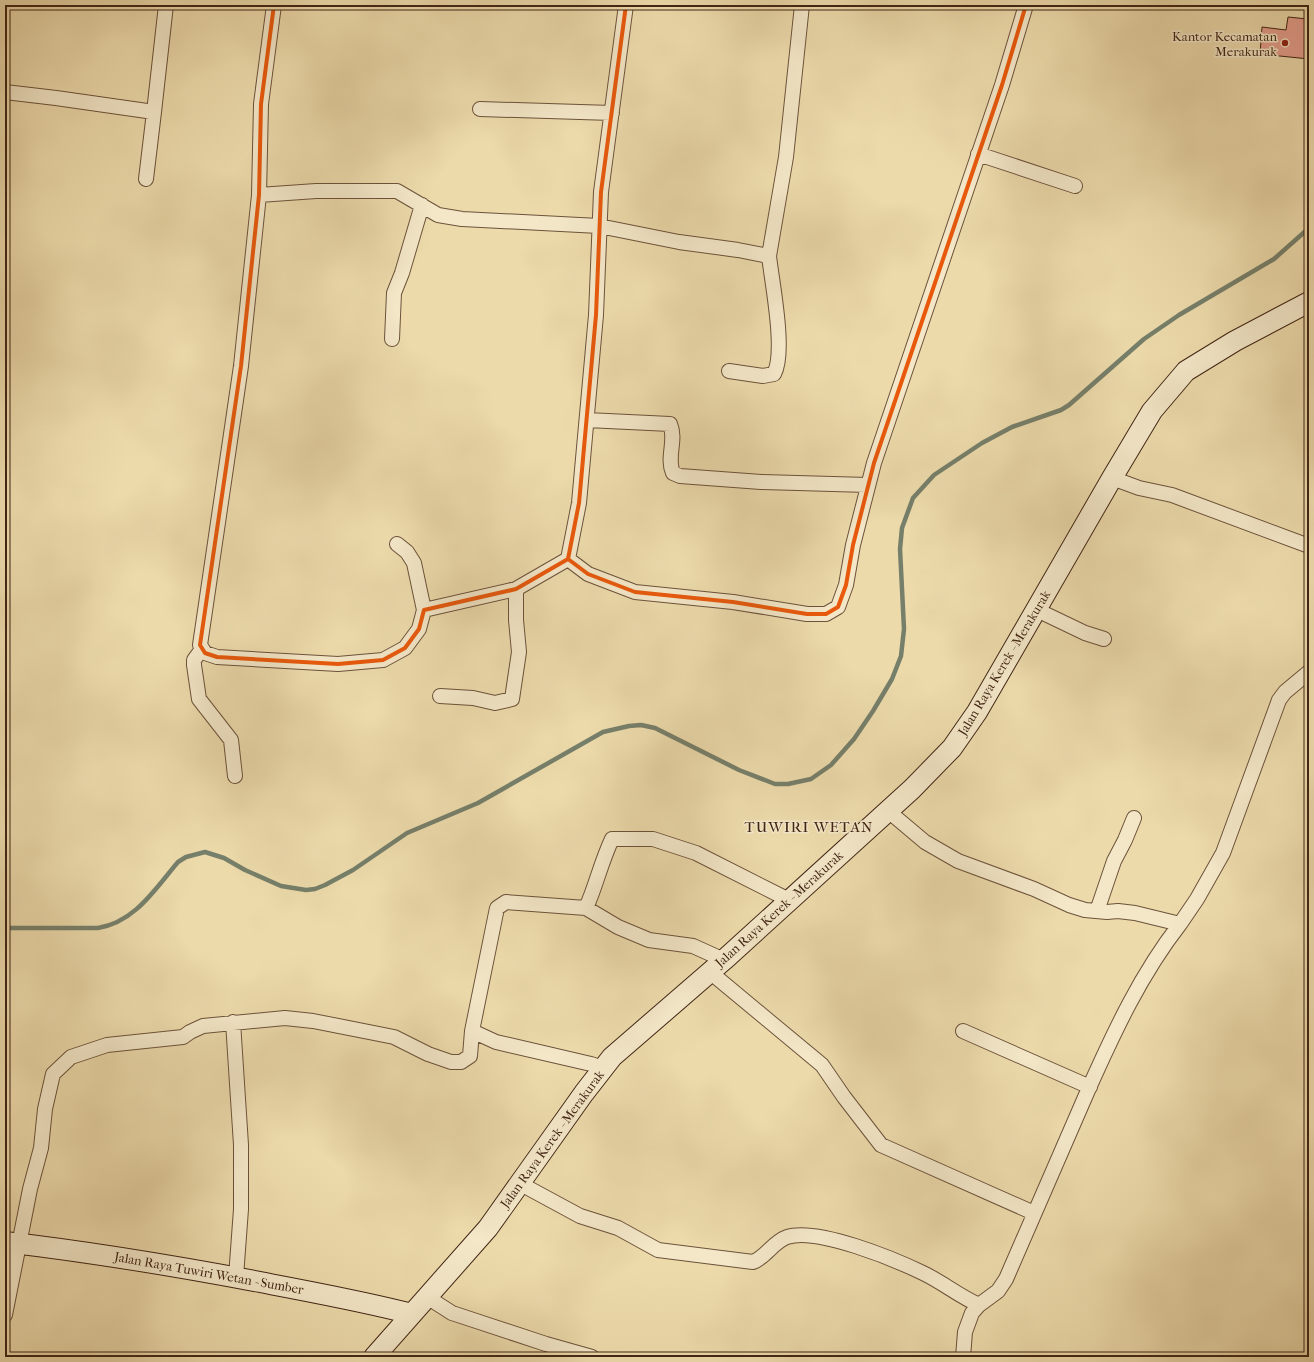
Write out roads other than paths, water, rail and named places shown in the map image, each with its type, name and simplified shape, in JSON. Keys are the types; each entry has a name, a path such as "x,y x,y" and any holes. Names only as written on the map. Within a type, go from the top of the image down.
{"main road":[{"name":"Jalan Raya Kerek - Merakurak","path":"374,1357 412,1314 433,1301 488,1228 525,1187 603,1068 612,1057 717,966 789,900 899,820 912,789 952,748 976,712 1048,615 1126,483 1152,411 1186,371 1235,341 1309,302"},
{"name":"Jalan Raya Tuwiri Wetan - Sumber","path":"13,1243 98,1253 236,1277 364,1301 412,1314"}],"street":[{"path":"146,179 166,5"},
{"path":"274,5 261,104 259,195 240,366 200,639 202,649 205,653 217,657 338,664 383,660 405,648 419,629 424,610 414,563 407,552 397,544"},
{"path":"424,610 516,589 568,559 579,503 588,420 596,315 599,226 626,5"},
{"path":"729,371 763,376 774,374 779,358 769,256 786,157 802,5"},
{"path":"568,559 588,574 635,592 733,602 807,614 826,614 838,607 841,602 868,485 1026,5"},
{"path":"5,92 154,112"},
{"path":"480,109 612,113"},
{"path":"978,154 1075,186"},
{"path":"259,195 316,191 397,191 438,215 462,219 599,226 679,242 769,256"},
{"path":"392,339 394,293 402,273 422,205"},
{"path":"588,420 670,424 672,429 672,442 670,466 673,473 680,476 761,482 868,485"},
{"path":"1126,483 1172,495 1309,546"},
{"path":"440,696 473,698 495,703 512,700 519,652 516,620 516,589"},
{"path":"1048,615 1085,633 1104,639"},
{"path":"202,649 194,660 199,699 231,740 235,776"},
{"path":"963,1357 965,1332 972,1313 979,1305 998,1292 1006,1279 1125,1011 1145,974 1197,899 1223,853 1280,700 1285,692 1309,672"},
{"path":"1097,911 1114,861 1134,818"},
{"path":"899,820 926,842 958,861 1034,889 1069,905 1097,911 1135,912 1180,924"},
{"path":"586,908 594,892 598,873 612,839 653,839 696,853 789,900"},
{"path":"5,1315 13,1243 30,1190 41,1148 45,1110 53,1074 71,1057 107,1046 172,1040 183,1037 203,1026 285,1018 313,1021 394,1037 428,1054 451,1062 461,1062 470,1056 472,1031 497,908 506,902 586,908 618,927 649,940 693,946 717,966 822,1065 844,1097 881,1145 1034,1213"},
{"path":"233,1022 241,1145 241,1209 236,1277"},
{"path":"472,1031 496,1042 603,1068"},
{"path":"963,1031 1090,1087"},
{"path":"525,1187 547,1200 580,1216 618,1228 658,1250 753,1262 758,1260 770,1248 786,1237 807,1235 869,1250 917,1271 979,1305"},
{"path":"433,1301 452,1313 546,1344 592,1357"}],"waterway":[{"path":"5,928 98,928 111,925 134,912 178,862 186,857 205,852 224,858 245,870 281,886 306,890 315,889 353,870 407,833 478,803 603,732 629,726 641,725 655,728 739,770 775,784 788,784 811,779 831,765 854,739 892,679 901,656 904,629 900,549 902,528 913,498 934,475 982,443 1012,427 1061,410 1069,405 1144,339 1179,315 1274,259 1309,228"}],"place":[{"name":"Kantor Kecamatan Merakurak","path":"1285,43"}],"district":[{"name":"TUWIRI WETAN","path":"809,827"}]}
